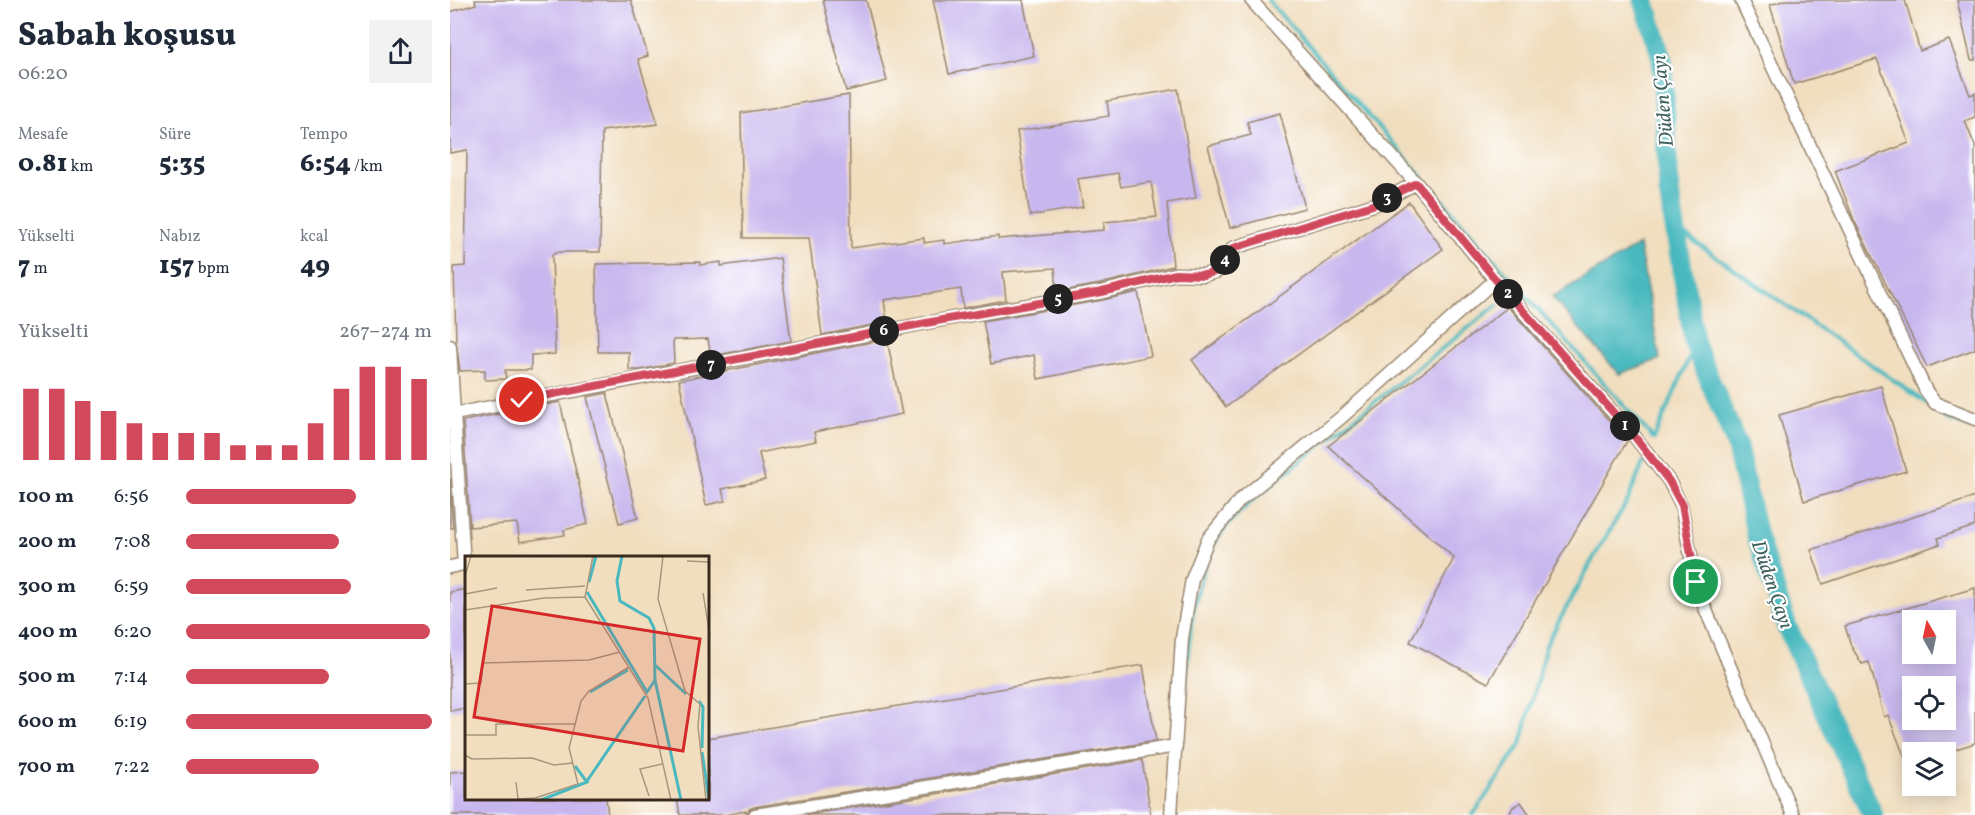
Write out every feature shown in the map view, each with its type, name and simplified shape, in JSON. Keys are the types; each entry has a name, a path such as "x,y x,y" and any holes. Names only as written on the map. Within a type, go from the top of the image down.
{"street":[{"path":"1251,0 1416,183 1496,280 1635,437 1669,481 1682,505 1696,582 1705,608 1792,815"},
{"path":"1741,0 1926,391 1935,403 1975,418"},
{"path":"454,414 942,320 1102,292 1176,274 1204,275 1218,271 1233,248 1376,204 1416,183"},
{"path":"1171,815 1182,638 1192,579 1208,539 1240,500 1343,416 1496,280"},
{"path":"450,346 464,564 450,567"},
{"path":"755,815 1176,746"}],"water":[{"path":"1639,245 1660,359 1619,374 1552,297"}],"building":[{"path":"475,0 631,0 648,56 638,59 658,124 602,131 600,252 555,252 552,254 555,354 531,355 531,370 505,370 506,379 485,380 485,370 460,371 456,341 454,267 465,266 467,150 450,153 450,12 476,4"},
{"path":"823,0 866,0 887,81 846,91"},
{"path":"933,0 1023,0 1034,56 949,74"},
{"path":"1786,0 1905,0 1920,51 1949,40 1970,95 1975,93 1975,117 1965,121 1975,146 1975,349 1927,367 1854,220 1835,171 1909,143 1877,59 1794,84 1770,5"},
{"path":"1957,0 1975,0 1975,60 1971,60"},
{"path":"1178,89 1196,198 1167,203 1173,266 1057,292 1055,268 1003,272 1006,300 963,308 961,289 884,300 887,322 822,335 809,238 743,238 741,113 849,95 851,248 924,238 924,243 944,240 944,244 998,236 998,239 1104,230 1104,222 1157,217 1151,182 1121,187 1118,173 1078,179 1083,207 1030,216 1017,131 1109,116 1107,101"},
{"path":"1280,113 1305,208 1230,228 1208,146 1251,135 1247,122"},
{"path":"1409,202 1443,249 1226,407 1192,360"},
{"path":"780,258 791,341 711,356 708,339 673,340 674,363 640,370 629,370 629,352 598,352 596,264 700,262 700,265 721,262 721,266"},
{"path":"1138,292 1151,356 1038,379 1034,355 991,364 983,321"},
{"path":"1508,307 1627,441 1488,683 1410,642 1454,558 1328,446"},
{"path":"887,339 902,414 814,432 816,441 759,453 765,480 722,489 725,501 706,505 679,380"},
{"path":"1881,386 1906,471 1804,501 1779,415"},
{"path":"607,393 638,518 619,523 587,397"},
{"path":"560,402 588,524 564,530 565,535 520,542 517,523 470,527 463,421"},
{"path":"450,478 453,528 450,528"},
{"path":"1975,497 1975,526 1938,538 1940,544 1823,584 1811,550"},
{"path":"1975,588 1975,743 1956,749 1956,742 1902,742 1902,751 1888,715 1884,717 1869,662 1862,664 1851,646 1845,626"},
{"path":"465,589 465,708 450,711 450,592"},
{"path":"1143,665 1156,741 754,807 749,809 747,815 746,811 724,815 680,815 677,800 710,800 710,738"},
{"path":"1142,760 1151,815 806,815"},
{"path":"465,771 465,800 606,800 608,815 450,815 450,772"},
{"path":"1521,802 1530,815 1509,815 1513,807"}],"waterway":[{"path":"1268,0 1654,439 1695,345"},
{"name":"Düden Çayı","path":"1644,0 1662,58 1669,192 1695,345 1736,443 1757,536 1787,627 1873,815"},
{"path":"1675,228 1932,407"},
{"path":"1181,747 1189,638 1194,610 1208,558 1219,537 1231,522 1274,482 1497,305"},
{"path":"1932,407 1947,419 1975,428"},
{"name":"Düden Çayı","path":"1473,815 1521,744 1546,645 1628,500 1643,463"}],"route":[{"path":"522,400 1102,292 1176,274 1204,275 1218,271 1233,248 1376,204 1416,183 1496,280 1635,437 1669,481 1682,505 1696,582"}]}
